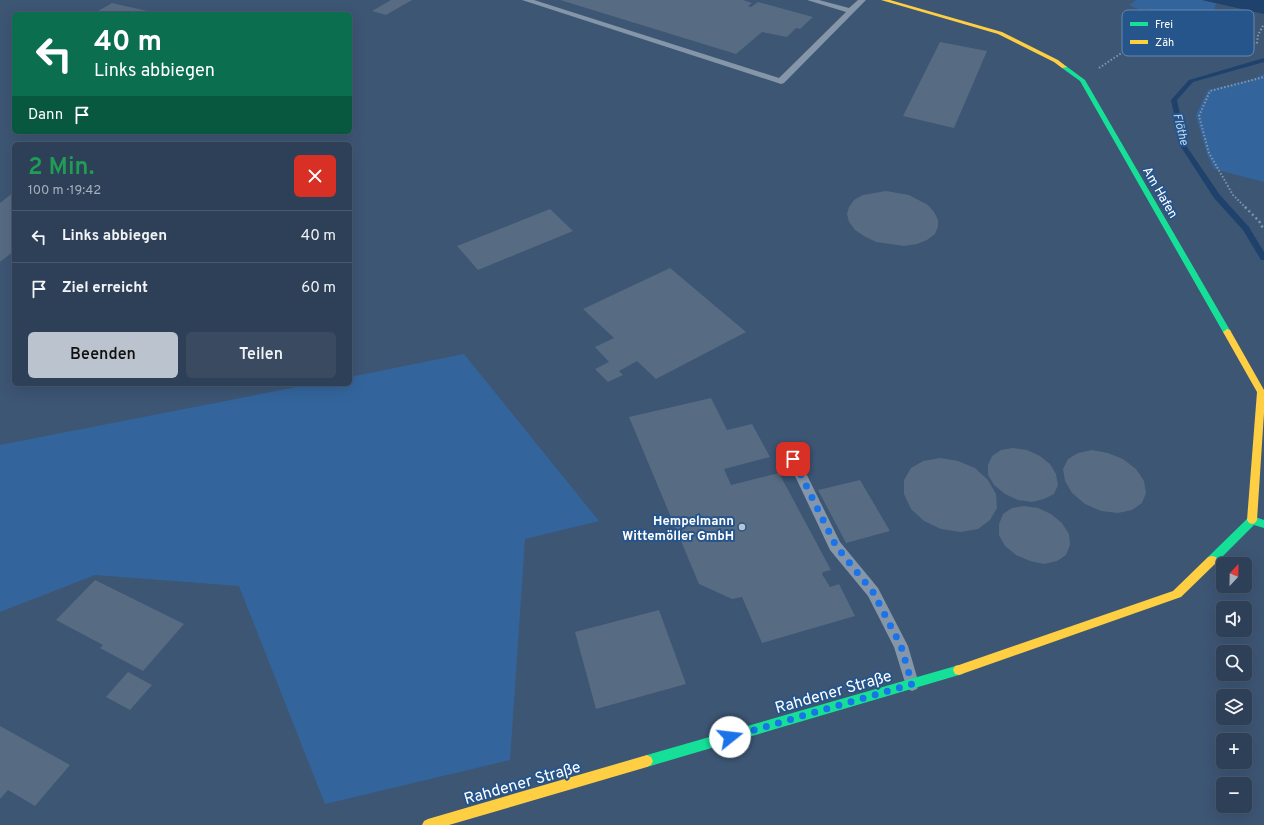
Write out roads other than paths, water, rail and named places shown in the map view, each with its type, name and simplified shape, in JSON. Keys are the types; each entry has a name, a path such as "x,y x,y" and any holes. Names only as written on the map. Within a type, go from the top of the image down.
{"street":[{"name":"Am Hafen","path":"884,0 1000,33 1056,61 1082,80 1260,392 1252,520"},
{"path":"1252,520 1264,524"},
{"name":"Rahdener Straße","path":"428,825 953,672 1177,594 1252,520"}],"lane":[{"path":"526,0 781,81 862,0"},
{"path":"811,0 851,11"},
{"path":"793,459 836,546 873,592 901,646 912,684"}],"waterway":[{"name":"Flöthe","path":"1264,60 1191,81 1174,100 1184,147 1217,196 1246,229 1264,258"}],"place":[{"name":"Hempelmann Wittemöller GmbH","path":"742,527"}]}
